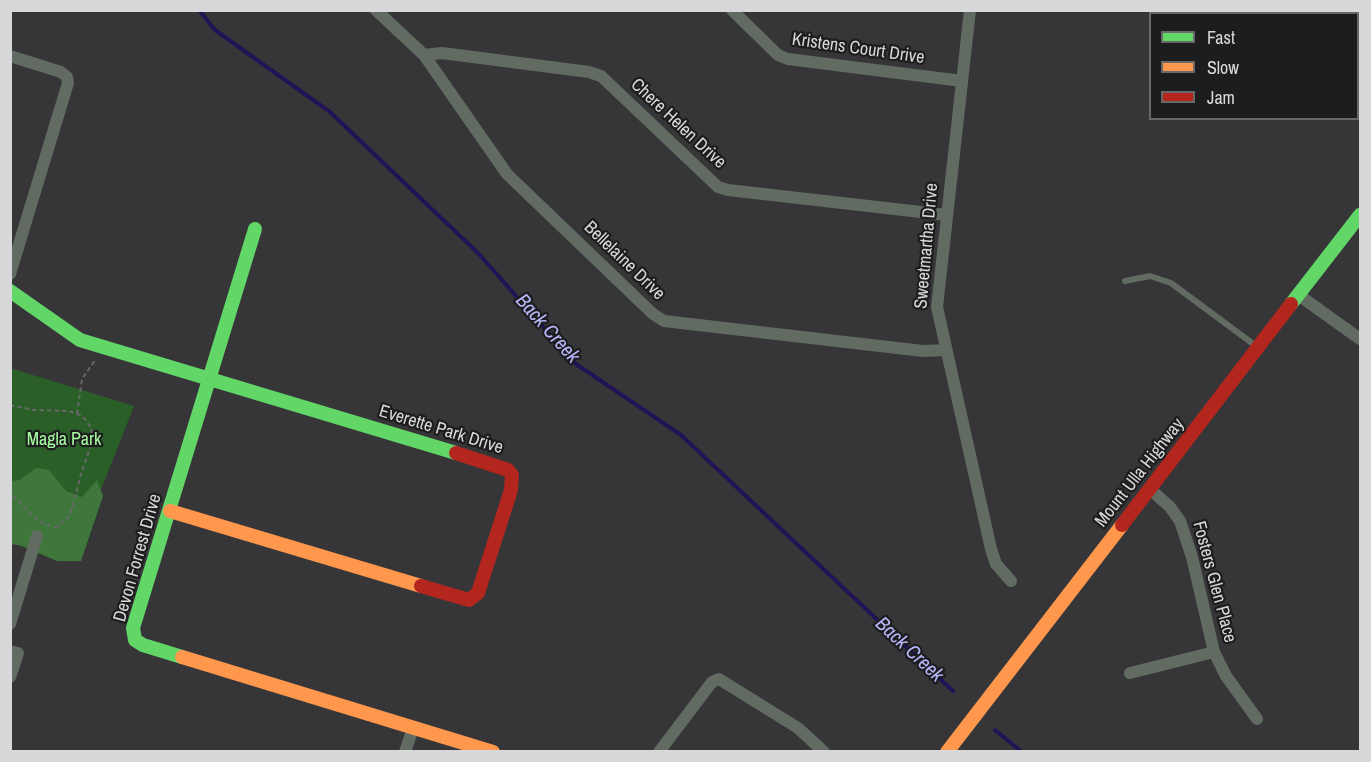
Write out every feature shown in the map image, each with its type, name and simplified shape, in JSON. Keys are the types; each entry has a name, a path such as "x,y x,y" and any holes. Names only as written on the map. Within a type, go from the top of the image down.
{"street":[{"name":"Bellelaine Drive","path":"376,10 424,55 507,174 652,314 664,321 923,351 946,350"},
{"name":"Kristens Court Drive","path":"732,10 778,55 788,59 962,81"},
{"name":"Sweetmartha Drive","path":"970,10 937,307 991,549 996,564 1011,581"},
{"name":"Chere Helen Drive","path":"424,55 442,53 589,72 601,76 718,187 947,215"},
{"path":"10,56 61,72 67,77 68,83 10,274"},
{"name":"Mount Ulla Highway","path":"947,752 1300,296 1360,215"},
{"name":"Devon Forrest Drive","path":"255,229 133,628 135,640 143,645 493,752"},
{"name":"Everette Park Drive","path":"10,291 80,340 501,467 508,470 512,476 511,490 478,593 469,600 170,511"},
{"path":"1300,296 1360,339"},
{"name":"Fosters Glen Place","path":"1150,489 1170,507 1180,521 1192,557 1214,652 1226,676 1257,719"},
{"path":"10,624 37,536"},
{"path":"10,651 18,653 10,677"},
{"path":"1130,673 1214,652"},
{"path":"659,752 712,682 718,679 798,728 824,752"},
{"path":"405,752 413,728"}],"lane":[{"path":"1125,281 1150,276 1171,283 1259,348"}],"path":[{"path":"77,414 82,379 96,360 100,346"},
{"path":"10,405 34,410 61,410 77,414 86,420 92,434 70,515 57,527 45,524 10,492"}],"green space":[{"name":"Magla Park","path":"10,368 134,406 81,540 11,521"},
{"path":"36,468 49,470 66,491 82,497 97,480 103,496 81,561 57,561 22,546 11,544 11,481 20,480"}],"waterway":[{"name":"Back Creek","path":"199,10 215,30 330,112 479,254 576,364 681,435 953,691"},
{"name":"Back Creek","path":"995,730 1022,752"}],"traffic: fast":[{"path":"1291,304 1360,215"},
{"path":"182,657 143,645 135,640 133,628 255,229"},
{"path":"10,291 80,340 456,453"}],"traffic: slow":[{"path":"170,511 421,586"},
{"path":"947,752 1122,525"},
{"path":"182,657 493,752"}],"traffic: jam":[{"path":"1122,525 1291,304"},
{"path":"421,586 469,600 478,593 511,490 512,475 508,470 456,453"}]}
